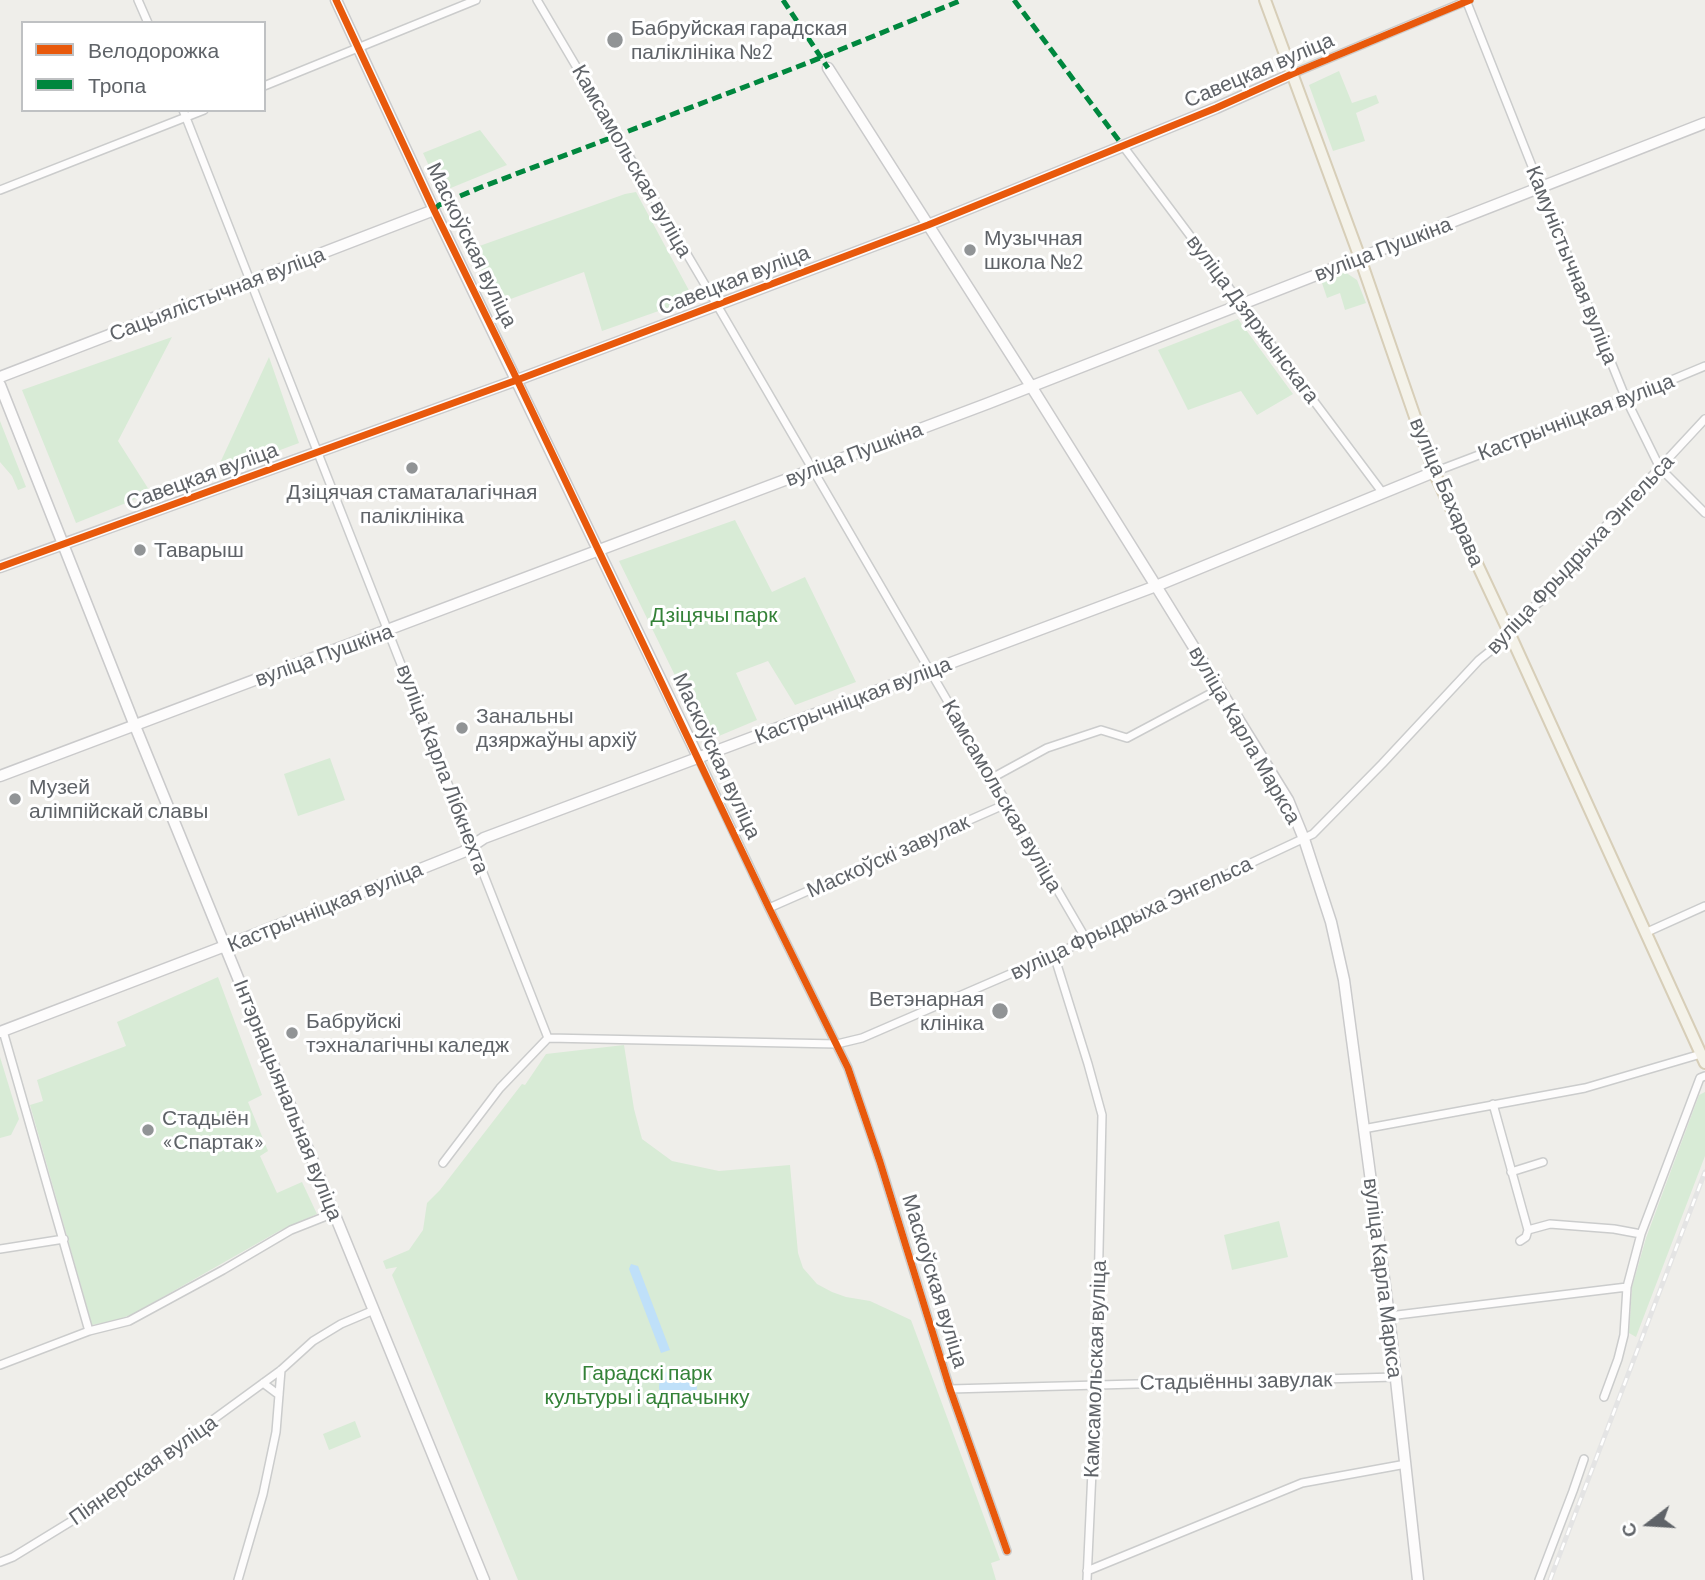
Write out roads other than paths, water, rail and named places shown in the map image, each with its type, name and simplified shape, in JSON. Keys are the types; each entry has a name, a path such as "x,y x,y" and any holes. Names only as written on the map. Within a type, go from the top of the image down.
{"main road":[{"name":"Маскоўская вуліца","path":"336,0 434,210 699,759"},
{"name":"вуліца Бахарава","path":"1265,0 1360,258 1434,472 1703,1059"},
{"name":"вуліца Карла Маркса","path":"828,68 1156,586 1288,800 1304,839 1331,922 1344,980 1389,1316 1418,1580"},
{"name":"Савецкая вуліца","path":"0,567 517,380 928,225 1216,108 1292,74"},
{"name":"вуліца Пушкіна","path":"0,776 1032,387 1705,123"},
{"name":"Сацыялістычная вуліца","path":"0,377 434,210"},
{"name":"Інтэрнацыянальная вуліца","path":"0,386 135,726 484,1580"},
{"name":"Кастрычніцкая вуліца","path":"1,1032 463,852 491,836 1156,586 1434,472"}],"street":[{"path":"138,0 147,21"},
{"path":"266,85 476,0"},
{"name":"Камсамольская вуліца","path":"537,0 1086,939"},
{"name":"Савецкая вуліца","path":"1292,74 1468,0"},
{"name":"Камуністычная вуліца","path":"1468,0 1626,399 1660,468 1705,513"},
{"path":"0,190 184,114"},
{"name":"вуліца Карла Лібкнехта","path":"184,114 548,1038"},
{"name":"вуліца Дзяржынскага","path":"1123,146 1382,492"},
{"name":"Кастрычніцкая вуліца","path":"1434,472 1705,366"},
{"name":"вуліца Фрыдрыха Энгельса","path":"548,1038 837,1044 862,1038 1054,954 1304,839 1313,834 1357,790 1479,660 1499,644 1516,621 1542,600 1600,532 1705,419"},
{"path":"992,778 1046,748 1101,730 1127,737 1219,689"},
{"name":"Маскоўская вуліца","path":"699,759 837,1044 860,1100 950,1389 1007,1551"},
{"name":"Маскоўскі завулак","path":"769,908 1006,804"},
{"path":"1645,933 1705,906"},
{"name":"Камсамольская вуліца","path":"1054,954 1102,1115 1096,1384 1087,1580"},
{"path":"1,1032 89,1331"},
{"path":"443,1163 500,1088 548,1038"},
{"path":"1363,1129 1585,1088 1703,1059"},
{"path":"1604,1397 1624,1335 1627,1287 1641,1234 1700,1078 1705,1076"},
{"path":"1493,1104 1528,1230 1526,1237 1520,1241"},
{"path":"1511,1172 1544,1162"},
{"path":"0,1365 89,1331 129,1321 290,1230 334,1213"},
{"path":"1528,1230 1550,1224 1641,1234"},
{"path":"0,1249 64,1240"},
{"path":"1389,1316 1627,1287"},
{"name":"Піянерская вуліца","path":"0,1562 13,1557 88,1511 281,1370 313,1341 341,1324 374,1310"},
{"path":"238,1580 263,1494 276,1432 281,1370"},
{"name":"Стадыённы завулак","path":"950,1389 1396,1377"},
{"path":"263,1383 279,1395"},
{"path":"1539,1580 1584,1459"},
{"path":"1087,1571 1302,1483 1406,1464"}],"water":[{"path":"631,1264 638,1266 670,1350 661,1353 629,1269"},
{"path":"678,1368 691,1374 697,1387 691,1400 678,1406 665,1400 659,1387 665,1374"}],"railway":[{"path":"1550,1580 1705,1172"}],"place":[{"name":"Бабруйская гарадская паліклініка №2","path":"615,40"},
{"name":"Музычная школа №2","path":"970,250"},
{"name":"Дзіцячая стаматалагічная паліклініка","path":"412,468"},
{"name":"Таварыш","path":"140,550"},
{"name":"Занальны дзяржаўны архіў","path":"462,728"},
{"name":"Музей алімпійскай славы","path":"15,799"},
{"name":"Ветэнарная клініка","path":"1000,1011"},
{"name":"Бабруйскі тэхналагічны каледж","path":"292,1033"},
{"name":"Стадыён «Спартак»","path":"148,1130"}],"park label":[{"name":"Дзіцячы парк","path":"714,615"},
{"name":"Гарадскі парк культуры і адпачынку","path":"647,1385"}]}
